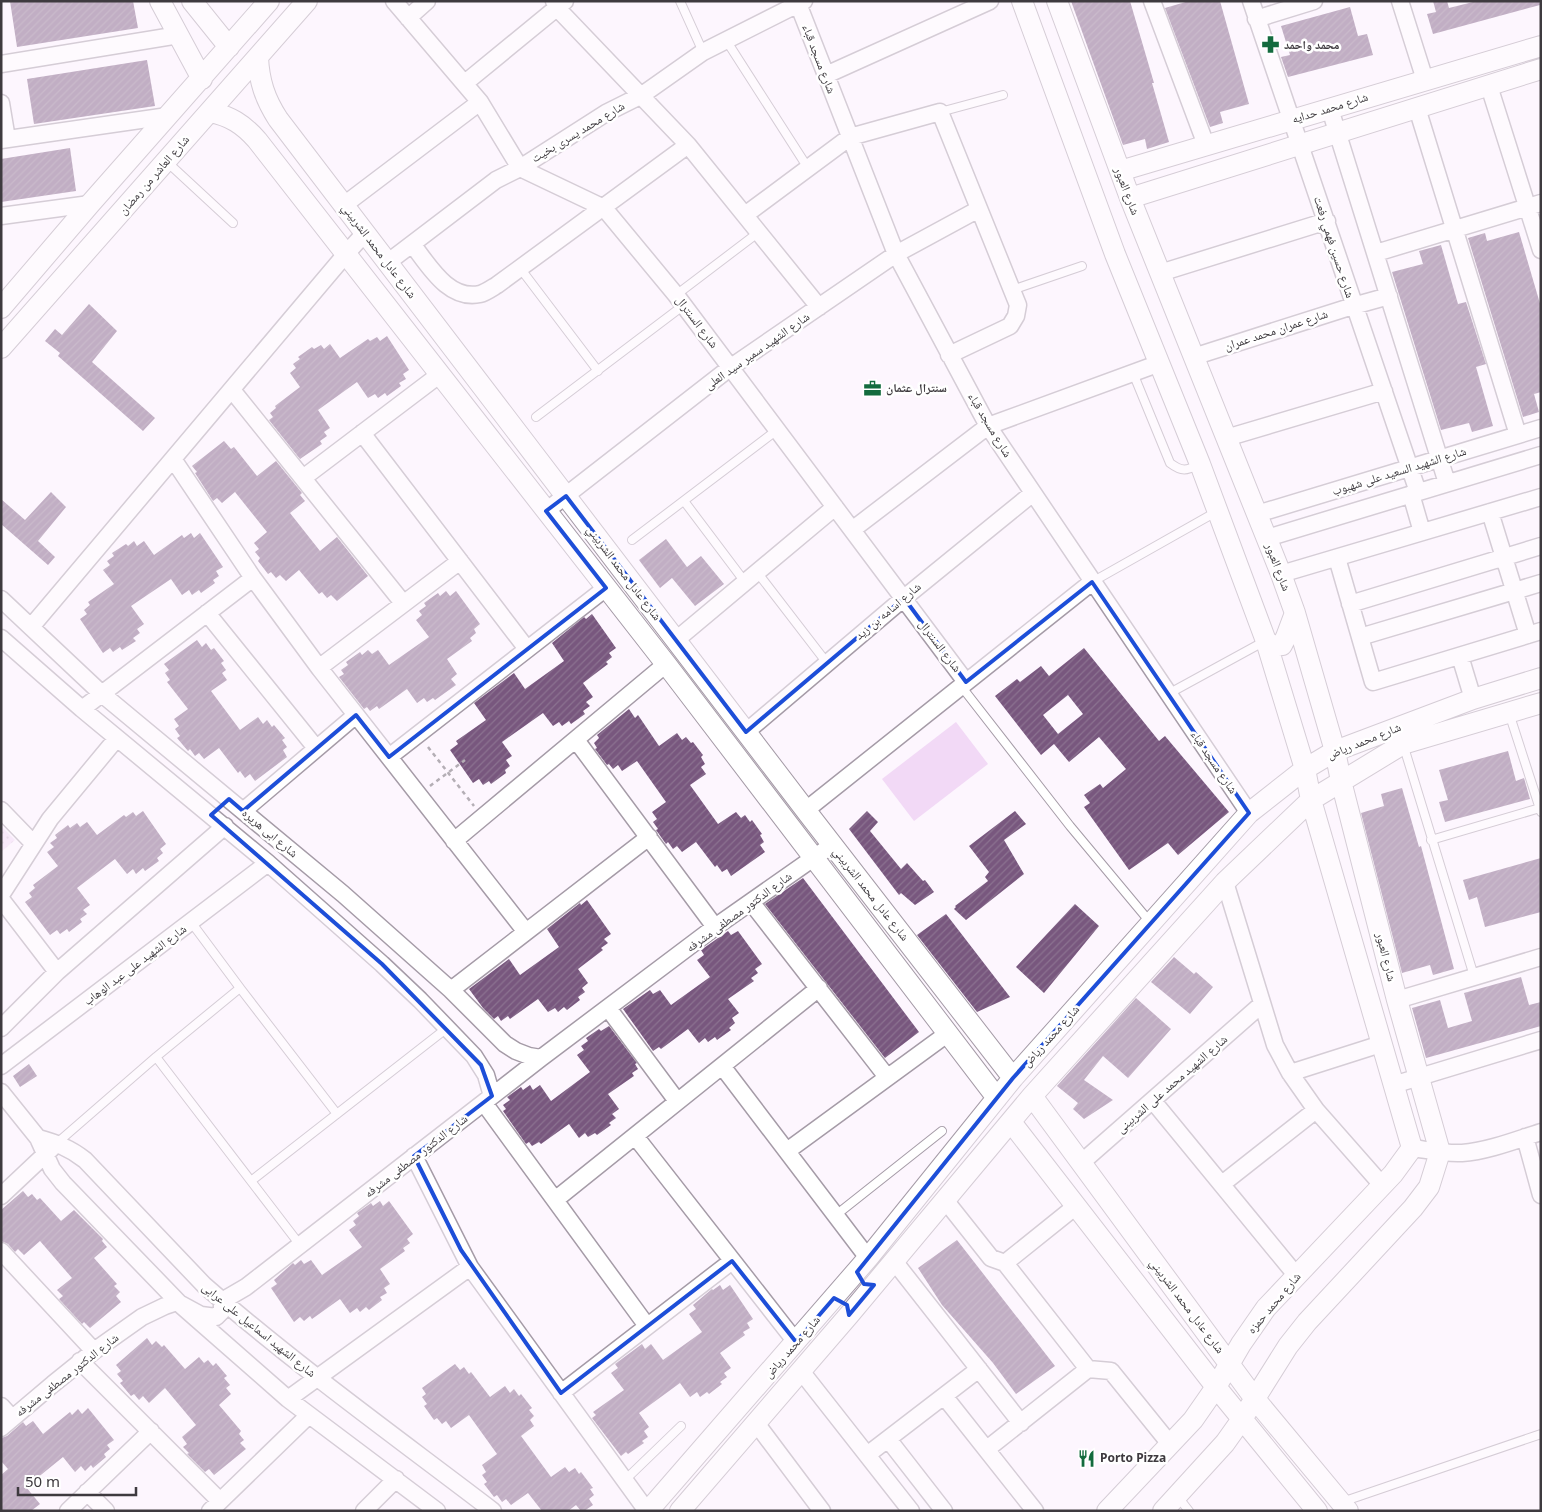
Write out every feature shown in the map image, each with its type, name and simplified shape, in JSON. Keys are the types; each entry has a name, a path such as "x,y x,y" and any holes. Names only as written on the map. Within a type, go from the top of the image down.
{"street":[{"path":"160,1 202,79"},
{"path":"192,1 229,47"},
{"path":"1,308 269,1"},
{"name":"شارع العاشر من رمضان","path":"1,348 307,1"},
{"path":"394,1 480,102 520,168"},
{"path":"408,18 427,1"},
{"path":"826,75 990,1"},
{"path":"1022,1 1115,254 1200,464 1266,641 1305,768 1311,800 1412,1148 1461,1153 1480,1150 1533,1135 1541,1195"},
{"name":"شارع العبور","path":"1057,1 1130,198 1267,538 1295,613 1336,750 1341,781 1396,1000 1440,1152"},
{"path":"1152,1 1206,145"},
{"name":"شارع حسين فهمي رفعت","path":"1251,1 1290,120 1327,221 1353,306 1410,468 1422,532"},
{"path":"1256,19 1314,1"},
{"path":"1400,1 1425,80"},
{"name":"شارع محمد يسرى بخيت","path":"387,262 496,180 520,168 606,113 642,95 702,52 800,2"},
{"name":"شارع مسجد قباء","path":"800,2 826,75 896,254 988,426 1249,813"},
{"path":"465,83 559,3 688,145 819,307"},
{"path":"1,64 179,35"},
{"name":"شارع محمد حدايه","path":"1120,171 1541,46"},
{"name":"شارع عادل محمد الشربيني","path":"258,57 259,74 269,105 832,845 1013,1078"},
{"path":"1130,198 1541,69"},
{"path":"1490,86 1534,205 1541,250"},
{"path":"1,102 4,139 168,116"},
{"path":"344,205 480,102"},
{"path":"1330,108 1447,483"},
{"path":"1416,108 1518,435"},
{"name":"شارع عادل محمد الشربيني","path":"210,112 224,115 248,129 666,664 996,1098"},
{"path":"745,215 850,137 940,112 1018,305 1016,316 1010,326 949,355"},
{"path":"412,244 445,285 461,294 480,294 604,208 688,145"},
{"name":"شارع السنترال","path":"520,168 604,208 680,300 904,598 964,684"},
{"path":"1,216 90,204"},
{"path":"1376,253 1534,205"},
{"name":"شارع الشهيد سمير سيد العلى","path":"546,511 730,367 896,254 979,209"},
{"path":"1160,273 1327,221"},
{"path":"31,627 345,254 365,233"},
{"name":"شارع عمران محمد عمران","path":"1193,357 1389,296"},
{"path":"852,530 988,426 1160,364"},
{"path":"303,478 439,375"},
{"path":"232,390 403,603"},
{"path":"1226,438 1384,391"},
{"name":"شارع الشهيد السعيد على شهبوب","path":"1257,514 1541,428"},
{"path":"362,433 527,649"},
{"name":"شارع الشهيد السعيد على شهبوب","path":"1267,538 1541,455"},
{"path":"173,459 253,578 388,757 526,932"},
{"name":"شارع اسامه بن زيد","path":"746,732 904,598 1032,493"},
{"path":"1281,574 1541,496"},
{"path":"676,640 835,507"},
{"path":"1337,558 1373,682 1460,656 1534,633 1514,591 1490,512"},
{"path":"1350,604 1541,546"},
{"path":"320,667 460,561"},
{"path":"82,709 253,578"},
{"path":"806,810 1092,582"},
{"path":"1360,637 1541,583"},
{"path":"388,757 606,588"},
{"name":"شارع ابى هريره","path":"1,599 102,694 343,894 451,990 505,1044 516,1051 541,1058"},
{"path":"207,613 316,748"},
{"path":"1266,641 1273,646 1282,645 1295,613"},
{"name":"شارع ابى هريره","path":"1,638 82,709 268,863 382,964 447,1028 481,1065 486,1075 488,1099 555,1200 648,1326"},
{"path":"1460,656 1473,699"},
{"path":"454,841 666,664"},
{"name":"شارع محمد رياض","path":"648,1511 863,1264 1013,1078 1249,813 1305,768 1336,750 1473,699 1541,678"},
{"name":"شارع محمد رياض","path":"680,1511 874,1285 1032,1096 1225,882 1311,800 1403,744 1541,703"},
{"path":"243,811 356,715"},
{"path":"1,895 50,819 117,738"},
{"path":"576,740 715,927"},
{"path":"211,815 230,799"},
{"path":"1,810 33,844"},
{"path":"1,1028 57,972 224,826"},
{"path":"451,990 649,837"},
{"name":"شارع الدكتور مصطفى مشرفه","path":"5,1417 80,1361 153,1311 177,1302 201,1315 216,1317 222,1311 222,1301 246,1287 541,1058 715,927 832,845"},
{"name":"شارع الشهيد على عبد الوهاب","path":"1,1066 268,863"},
{"path":"1225,882 1275,1045 1290,1073 1316,1110 1382,1186"},
{"path":"1,899 57,972"},
{"path":"751,902 887,1077"},
{"path":"1396,1000 1541,956"},
{"path":"555,1200 819,988"},
{"name":"شارع الشهيد محمد على الشربينى","path":"1081,1163 1262,1004"},
{"path":"608,1008 677,1102"},
{"path":"787,1151 947,1034"},
{"path":"1393,1084 1541,1040"},
{"path":"1290,1073 1381,1044"},
{"path":"722,1066 836,1215 863,1264 860,1280 869,1285 874,1285"},
{"path":"1,1092 38,1138 52,1169 63,1184 182,1306 288,1399 438,1511"},
{"name":"شارع عادل محمد الشربيني","path":"1032,1096 1255,1399 1344,1507"},
{"path":"1154,1100 1296,1275"},
{"path":"1222,1184 1316,1110"},
{"name":"شارع عادل محمد الشربيني","path":"1011,1122 1216,1387 1317,1511"},
{"path":"635,1136 796,1342"},
{"name":"شارع الشهيد اسماعيل على عرابى","path":"38,1138 57,1143 73,1151 94,1168 204,1285 222,1301 318,1378 493,1511"},
{"path":"1,1196 57,1143"},
{"name":"شارع محمد حمزه","path":"1107,1511 1194,1420 1262,1313 1382,1186 1412,1148"},
{"path":"1163,1511 1183,1503 1242,1419 1283,1353 1306,1322 1413,1208 1429,1186 1440,1152"},
{"path":"414,1156 470,1267 648,1511"},
{"path":"945,1200 991,1258 1006,1263 1088,1369"},
{"path":"1006,1263 1076,1206"},
{"path":"1,1251 94,1351"},
{"path":"561,1393 732,1261"},
{"path":"894,1261 1021,1423"},
{"path":"288,1399 470,1267"},
{"path":"832,1300 838,1299 847,1305 848,1315"},
{"path":"80,1361 151,1431 215,1506 309,1415"},
{"path":"867,1455 979,1369"},
{"path":"987,1449 1088,1369 1111,1371 1170,1444"},
{"path":"801,1371 911,1511"},
{"path":"944,1396 1035,1511"},
{"path":"756,1423 822,1511"},
{"path":"68,1511 151,1431"},
{"path":"888,1439 944,1511"},
{"path":"364,1511 396,1479"},
{"path":"87,1492 106,1511"}],"lane":[{"path":"680,1 702,52"},
{"path":"726,40 808,168"},
{"path":"940,112 1003,95"},
{"path":"166,161 233,223"},
{"path":"536,417 598,371 759,232"},
{"path":"1012,290 1082,266"},
{"path":"520,268 598,371"},
{"path":"1133,373 1170,463 1178,469 1188,470 1200,464"},
{"path":"632,540 778,430"},
{"path":"684,501 827,663"},
{"path":"1092,582 1218,511"},
{"path":"1168,694 1266,641"},
{"path":"964,684 1070,826 1151,924"},
{"path":"1431,840 1540,810 1509,713"},
{"path":"1403,744 1474,976"},
{"path":"191,922 337,1114"},
{"path":"57,1143 156,1057 240,988"},
{"path":"251,1181 447,1028"},
{"path":"156,1057 300,1245"},
{"path":"836,1215 942,1131"},
{"path":"625,1480 681,1426"},
{"path":"1344,1507 1541,1434"}],"path":[{"path":"418,734 483,817"},
{"path":"418,794 465,760"}],"highlighted area":[{"path":"566,496 746,732 904,598 966,682 1092,582 1249,813 1013,1078 857,1272 864,1284 874,1285 849,1315 847,1305 834,1298 796,1342 732,1261 561,1393 461,1250 414,1156 492,1096 481,1065 382,964 211,815 229,799 243,811 356,715 389,757 606,588 546,511"}],"shaded area":[{"path":"956,722 988,764 914,821 882,779"},
{"path":"1,826 15,840 1,852"}],"building":[{"path":"10,1 133,1 138,28 17,47"},
{"path":"1071,1 1130,1 1169,142 1147,149 1145,139 1123,145"},
{"path":"1189,1 1220,1 1249,104 1220,112 1223,123 1210,127 1165,8"},
{"path":"1433,1 1447,1 1449,8 1477,1 1539,1 1540,5 1433,34 1427,14 1436,12"},
{"path":"1350,7 1358,36 1367,34 1373,55 1288,77 1281,57 1290,55 1281,26"},
{"path":"147,60 155,106 34,124 27,79"},
{"path":"70,148 76,191 1,202 1,159"},
{"path":"1519,232 1541,307 1541,392 1534,394 1539,412 1523,417 1468,238 1485,233 1487,241"},
{"path":"1441,245 1458,304 1466,302 1486,364 1476,367 1493,426 1472,432 1469,423 1441,430 1392,272 1423,264 1419,251"},
{"path":"89,304 117,331 92,362 155,418 143,431 58,356 60,353 45,341 55,329 62,335"},
{"path":"387,336 409,370 403,374 406,379 399,383 401,386 387,396 385,393 378,398 375,394 368,398 357,382 318,410 330,428 324,432 327,436 320,441 322,444 300,459 269,420 273,417 270,413 276,408 275,406 300,387 290,373 296,368 293,364 300,359 298,357 312,347 314,349 321,345 324,349 330,344 340,358 368,339 370,341 377,337 380,341"},
{"path":"224,441 231,449 234,447 257,476 276,461 302,493 300,495 305,501 290,513 320,551 337,537 368,576 337,601 331,595 327,598 322,592 319,594 299,570 286,581 280,575 276,578 271,572 268,574 258,561 260,558 255,552 259,549 254,543 267,532 235,492 222,503 217,498 213,501 192,466"},
{"path":"51,492 66,507 38,541 55,557 48,565 1,524 1,499 25,520"},
{"path":"191,533 194,538 200,533 223,567 216,571 219,576 213,580 215,583 201,593 199,590 192,595 189,590 182,595 171,579 131,606 144,624 137,629 140,633 133,638 136,641 122,650 120,647 113,652 110,648 103,653 80,619 87,614 84,610 90,605 88,602 114,584 103,570 110,565 107,561 114,556 112,553 126,544 128,546 134,541 137,546 144,541 154,555 182,535 184,538"},
{"path":"666,539 687,567 701,556 724,584 695,606 672,578 660,588 639,560"},
{"path":"446,591 450,596 456,591 480,624 474,629 476,633 470,638 472,641 447,659 457,674 451,679 456,685 435,700 433,698 427,702 424,698 417,703 407,689 379,709 377,706 370,711 367,707 364,709 339,677 344,674 341,670 348,665 346,662 360,652 362,655 368,650 372,654 378,650 389,665 429,637 416,620 422,615 419,611 426,606 424,603 438,593 440,596"},
{"path":"592,614 616,648 609,653 612,657 606,662 608,664 583,683 593,697 586,702 590,706 583,711 585,714 571,724 569,721 562,726 559,722 553,726 543,713 502,742 512,756 506,760 510,766 505,770 506,773 491,784 489,781 483,785 479,779 473,783 450,750 458,744 456,741 486,720 474,703 514,673 525,689 564,661 552,643 584,617 586,619"},
{"path":"197,640 202,647 206,643 211,650 214,648 224,661 221,663 226,670 222,673 227,680 211,691 240,730 258,717 263,724 267,720 272,727 274,725 285,738 282,740 287,747 283,750 287,757 255,781 250,774 245,778 240,771 238,773 219,748 204,759 199,753 195,756 190,749 188,751 177,738 180,736 175,729 179,726 174,719 188,709 167,682 170,680 165,673 169,670 164,664"},
{"path":"1084,648 1159,741 1165,736 1229,812 1178,855 1168,843 1129,870 1084,807 1090,803 1084,795 1100,784 1103,788 1126,769 1099,737 1069,762 1054,744 1041,755 995,696 1017,679 1020,682 1041,666 1049,676","holes":["1068,695 1083,714 1058,734 1043,715"]},
{"path":"629,709 635,718 638,715 659,746 677,733 682,740 686,737 691,743 693,742 703,755 701,757 705,764 701,767 706,774 690,785 718,824 736,812 741,818 745,815 750,822 752,820 762,834 760,835 764,842 760,845 765,852 731,876 727,869 722,872 717,865 715,867 696,842 682,852 677,846 673,849 668,842 666,844 656,830 658,829 653,822 657,819 652,812 666,802 637,761 622,771 618,765 613,769 609,764 607,765 595,749 597,748 594,743 599,738 597,735"},
{"path":"1508,751 1516,781 1524,778 1530,799 1445,822 1439,802 1448,800 1439,770"},
{"path":"1402,788 1419,847 1421,846 1454,969 1433,975 1430,965 1402,973 1361,813 1384,806 1381,794"},
{"path":"143,811 166,844 160,849 163,853 157,858 159,861 145,871 143,868 136,874 133,869 127,874 115,859 77,888 90,905 83,910 87,914 80,919 82,922 69,932 67,929 60,934 57,930 50,935 25,902 32,897 29,893 35,888 33,885 58,866 47,852 54,847 50,843 57,838 55,835 68,825 70,828 77,823 80,827 87,822 97,835 124,815 126,817 133,812 136,816"},
{"path":"867,811 878,822 870,831 901,869 907,863 923,881 925,880 934,892 915,905 901,893 899,895 849,829"},
{"path":"1015,811 1026,824 1004,840 1024,874 966,920 954,909 955,906 988,881 985,877 989,872 969,846"},
{"path":"1541,858 1541,912 1485,927 1477,897 1469,900 1463,880"},
{"path":"803,878 919,1032 885,1058 765,904"},
{"path":"587,900 611,934 604,939 608,943 601,948 603,950 578,969 588,983 582,988 585,992 578,997 580,1000 567,1010 564,1007 558,1012 555,1008 548,1012 538,999 510,1019 508,1016 501,1021 498,1016 494,1019 469,989 509,959 520,975 559,947 547,929 580,903 581,905"},
{"path":"1075,904 1099,926 1044,993 1016,967"},
{"path":"946,914 1010,997 977,1012 917,935"},
{"path":"728,931 731,935 738,931 762,964 755,969 758,973 751,978 754,981 728,999 739,1013 732,1018 735,1023 729,1028 731,1030 717,1040 715,1037 708,1042 705,1038 699,1043 688,1029 661,1049 659,1047 653,1051 623,1009 650,990 653,994 660,990 671,1005 710,977 697,960 704,955 701,950"},
{"path":"1174,957 1194,974 1196,972 1213,987 1190,1014 1151,982"},
{"path":"1521,977 1529,1005 1541,1002 1541,1026 1426,1058 1412,1008 1440,1000 1448,1028 1472,1021 1464,993"},
{"path":"1136,998 1171,1029 1128,1078 1103,1056 1084,1080 1113,1100 1084,1119 1073,1109 1078,1103 1057,1086"},
{"path":"609,1026 637,1063 635,1064 638,1069 632,1073 634,1076 608,1094 619,1109 612,1114 616,1118 609,1123 611,1125 597,1135 595,1133 588,1137 585,1133 579,1138 569,1124 541,1144 539,1142 532,1146 529,1142 526,1144 503,1111 506,1109 503,1105 510,1100 507,1097 521,1087 523,1090 530,1085 533,1090 540,1085 551,1101 590,1072 577,1055 584,1050 581,1046 588,1041 586,1038 599,1029 601,1031"},
{"path":"29,1064 37,1076 20,1087 13,1076"},
{"path":"23,1191 28,1197 32,1194 37,1200 40,1198 61,1221 74,1210 103,1239 102,1241 107,1247 94,1258 117,1284 114,1286 120,1292 116,1296 121,1302 90,1328 84,1322 82,1324 59,1299 63,1296 57,1290 72,1278 40,1241 24,1255 18,1249 15,1252 8,1244 1,1241 1,1210"},
{"path":"380,1201 383,1206 389,1201 413,1234 407,1239 410,1243 403,1248 405,1251 380,1269 390,1284 384,1288 387,1293 380,1297 382,1300 369,1310 366,1307 360,1312 357,1308 350,1313 340,1299 312,1319 310,1316 304,1321 300,1317 294,1322 271,1288 277,1284 274,1280 293,1263 295,1265 301,1260 304,1264 311,1260 322,1275 362,1247 349,1230 356,1225 353,1221 359,1216 357,1213 371,1203 373,1206"},
{"path":"957,1240 1055,1366 1016,1394 993,1363 942,1305 918,1268"},
{"path":"720,1285 723,1290 730,1285 753,1319 747,1323 750,1328 743,1332 745,1335 720,1353 731,1368 724,1373 727,1377 720,1382 722,1384 709,1394 707,1392 700,1397 697,1392 690,1397 680,1383 639,1413 649,1427 644,1431 648,1437 642,1441 644,1443 628,1454 626,1452 621,1456 592,1418 596,1415 593,1412 624,1390 611,1373 618,1368 615,1364 642,1344 645,1349 651,1344 663,1360 702,1332 689,1314 696,1309 693,1305 712,1289"},
{"path":"147,1338 152,1345 156,1341 162,1347 164,1345 185,1369 199,1357 204,1363 208,1360 213,1366 216,1363 227,1376 224,1378 230,1385 226,1388 231,1394 219,1405 241,1431 239,1434 244,1440 240,1443 246,1449 214,1475 209,1469 205,1472 187,1454 189,1453 183,1447 187,1444 182,1437 196,1425 165,1388 149,1403 143,1396 139,1400 134,1394 131,1396 120,1383 123,1381 117,1374 121,1371 116,1365"},
{"path":"455,1364 460,1370 464,1367 469,1374 471,1372 490,1397 505,1386 510,1393 514,1389 519,1396 521,1394 532,1408 529,1410 534,1416 530,1420 534,1426 521,1436 551,1477 565,1467 569,1472 575,1468 579,1474 581,1472 593,1488 590,1489 594,1495 589,1499 593,1505 584,1511 581,1511 576,1505 568,1511 542,1511 528,1493 511,1505 506,1499 502,1502 497,1495 494,1497 484,1484 487,1482 482,1475 486,1472 482,1465 497,1454 469,1415 451,1428 446,1421 442,1424 437,1418 434,1420 424,1406 427,1404 422,1397 426,1394 422,1388"},
{"path":"88,1408 114,1440 107,1445 110,1449 104,1454 106,1457 93,1468 91,1465 85,1471 81,1466 75,1472 63,1457 26,1487 40,1504 31,1511 1,1511 1,1475 8,1469 1,1461 1,1438 7,1436 23,1422 26,1426 33,1421 43,1434 70,1412 72,1415 78,1409 82,1414"}],"place":[{"name":"محمد واحمد","path":"1270,45"},
{"name":"سنترال عثمان","path":"872,388"},
{"name":"Porto Pizza","path":"1086,1458"}]}
